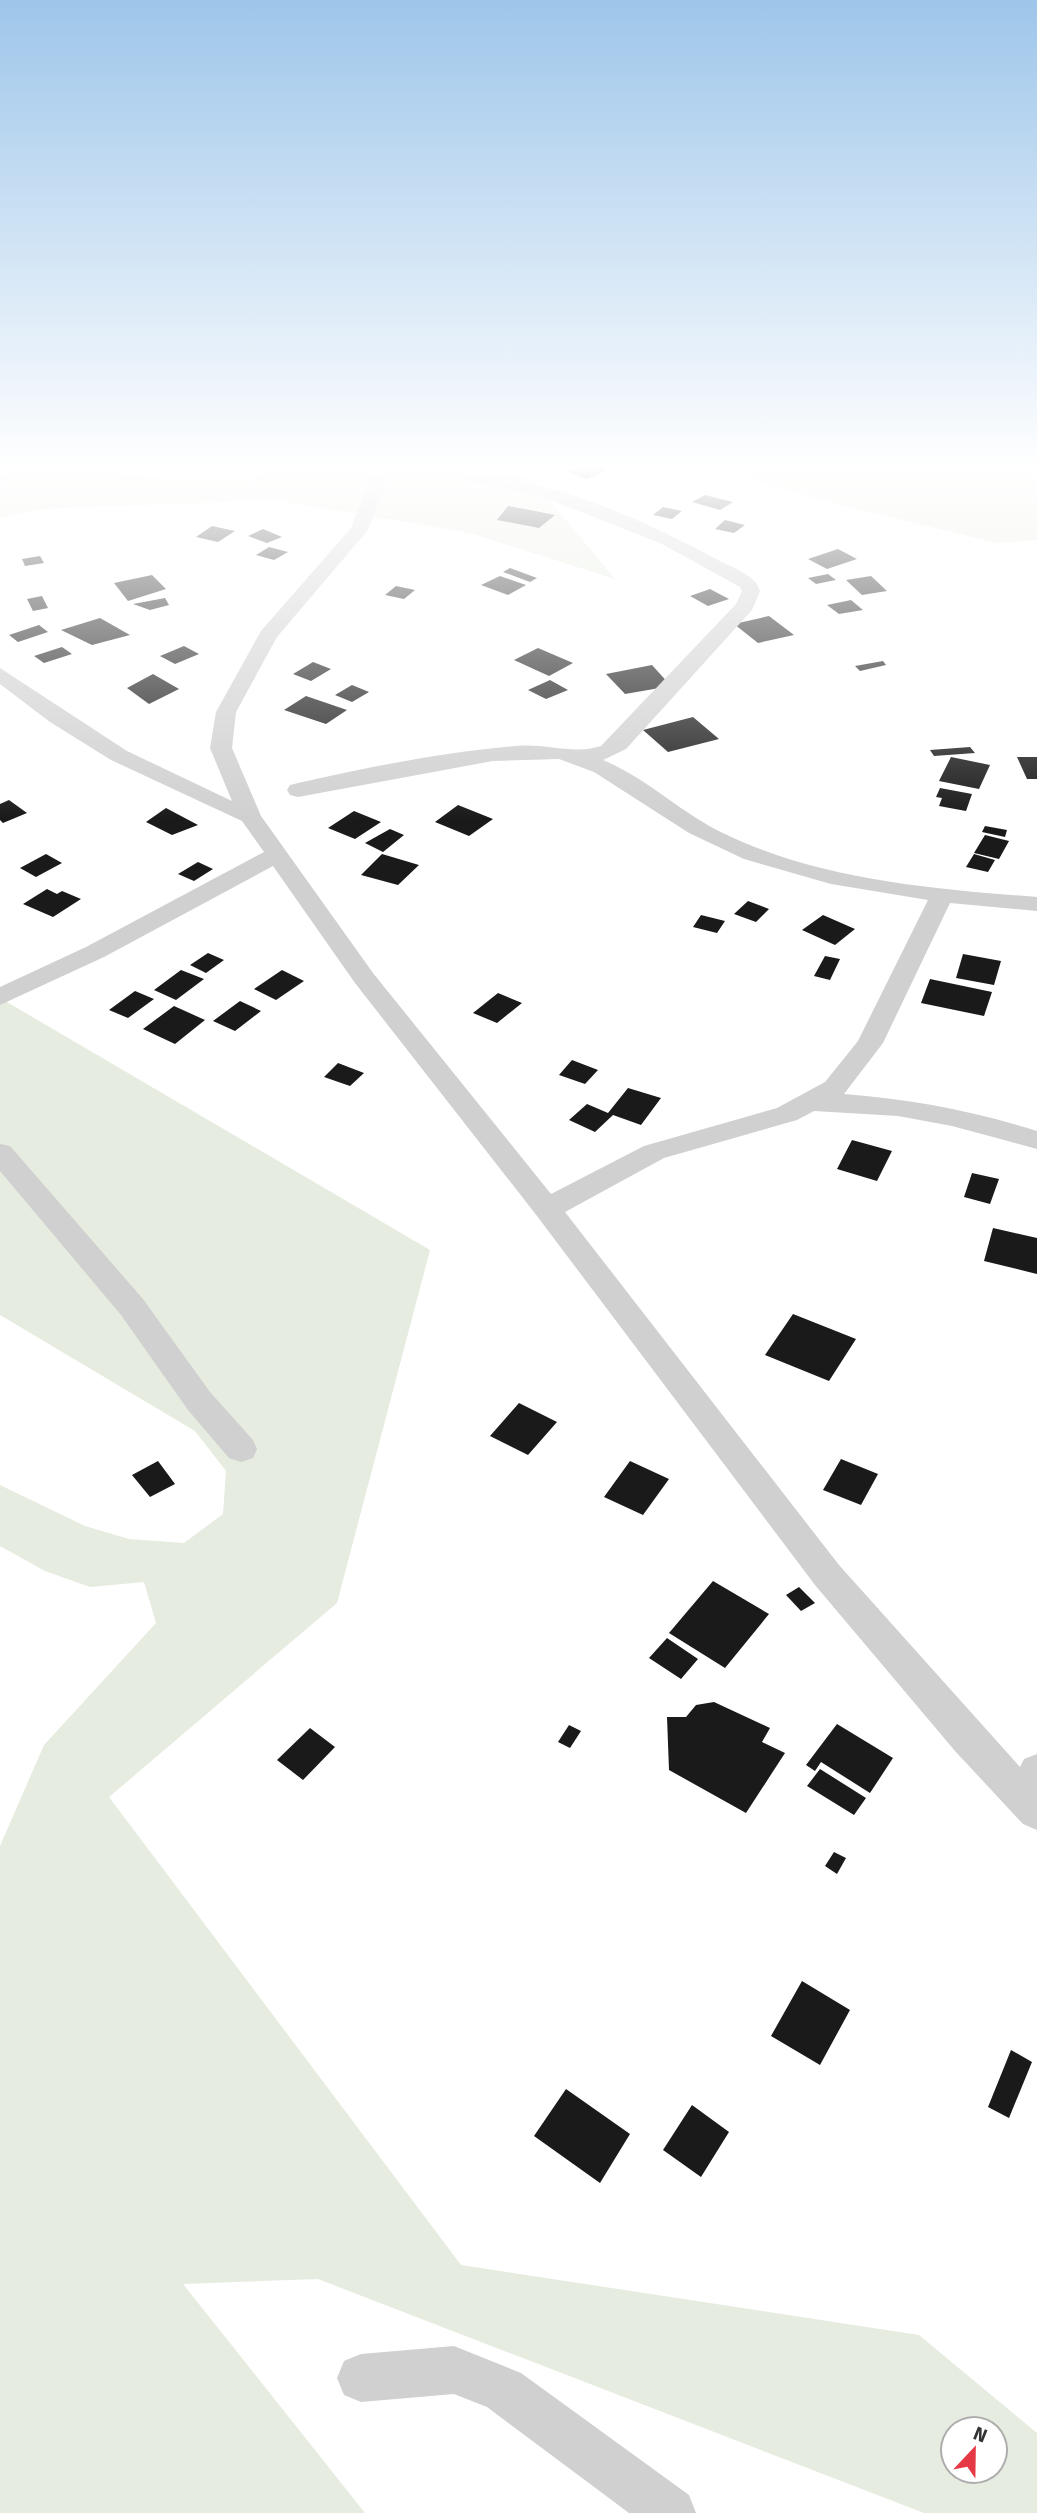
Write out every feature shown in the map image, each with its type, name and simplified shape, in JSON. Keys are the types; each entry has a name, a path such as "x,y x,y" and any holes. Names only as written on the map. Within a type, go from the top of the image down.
{"street":[{"path":"312,584 268,635 226,712 221,748 250,816 364,978 547,1209 827,1575 1034,1795"},
{"path":"582,759 609,751 618,744 745,606 751,591 748,584"},
{"path":"0,674 107,748 167,781 250,816"},
{"path":"298,790 352,778 492,755 542,751 582,759 602,767 714,838 743,850 838,876 942,896 1037,904"},
{"path":"0,997 95,952 276,855"},
{"path":"547,1209 654,1152 755,1124 811,1102 835,1088 870,1043 942,896"},
{"path":"811,1102 868,1103 935,1111 1037,1140"},
{"path":"0,1153 132,1307 199,1401 241,1449"},
{"path":"360,2378 454,2370 504,2390 671,2513"}],"shaded area":[{"path":"0,998 430,1250 337,1603 109,1797 461,2265 919,2335 1037,2433 1037,2513 924,2513 318,2279 183,2284 365,2513 0,2513 0,1846 44,1745 156,1623 144,1582 90,1587 45,1571 0,1546 0,1485 85,1526 129,1539 184,1543 223,1514 226,1471 195,1431 0,1315"}],"building":[{"path":"115,584 161,584 166,589 128,601"},
{"path":"524,584 526,585 508,595 481,585"},
{"path":"851,584 880,584 887,591 862,595"},
{"path":"396,586 415,590 404,599 385,595"},
{"path":"710,589 729,599 708,606 690,596"},
{"path":"42,596 48,608 33,611 27,599"},
{"path":"165,598 169,605 150,610 133,604"},
{"path":"851,600 863,610 839,614 827,605"},
{"path":"769,616 794,635 758,643 734,624"},
{"path":"100,618 130,635 92,645 61,630"},
{"path":"39,625 48,632 18,642 9,635"},
{"path":"184,646 199,654 175,664 160,656"},
{"path":"62,647 72,654 44,663 34,656"},
{"path":"538,648 573,663 549,676 514,660"},
{"path":"883,661 886,665 860,671 855,666"},
{"path":"313,662 331,669 311,681 293,674"},
{"path":"652,665 671,686 625,694 606,674"},
{"path":"153,674 179,689 149,704 127,688"},
{"path":"550,680 568,690 546,699 528,690"},
{"path":"352,685 369,692 352,702 335,695"},
{"path":"306,696 347,710 326,724 284,710"},
{"path":"693,717 719,739 668,752 643,730"},
{"path":"970,747 975,753 934,756 930,750"},
{"path":"951,757 990,765 979,789 939,781"},
{"path":"1017,757 1037,757 1037,779 1027,779"},
{"path":"940,788 972,794 966,811 939,806 942,798 936,797"},
{"path":"9,800 27,813 3,823 0,820 0,804"},
{"path":"458,805 493,819 469,836 435,822"},
{"path":"166,808 198,825 172,835 146,822"},
{"path":"354,811 381,822 355,839 328,828"},
{"path":"985,826 1007,830 1005,837 982,832"},
{"path":"390,829 404,835 383,852 365,843"},
{"path":"985,835 1009,841 999,859 974,853"},
{"path":"46,854 62,863 36,877 20,868"},
{"path":"382,854 419,865 398,885 361,875"},
{"path":"974,854 995,860 988,872 966,867"},
{"path":"198,862 213,869 194,881 178,874"},
{"path":"47,889 57,894 62,891 81,899 53,917 23,904"},
{"path":"748,901 769,909 756,922 734,914"},
{"path":"701,915 725,921 717,933 693,927"},
{"path":"823,915 855,929 835,945 802,930"},
{"path":"208,953 224,960 206,973 190,965"},
{"path":"963,954 1001,961 994,985 956,978"},
{"path":"825,956 840,959 830,980 814,976"},
{"path":"181,970 204,979 176,1000 154,990"},
{"path":"282,970 304,981 276,1000 254,989"},
{"path":"930,979 992,992 984,1016 921,1003"},
{"path":"135,991 154,999 128,1018 109,1010"},
{"path":"498,993 522,1003 497,1023 473,1013"},
{"path":"240,1001 261,1011 235,1031 213,1021"},
{"path":"174,1006 205,1020 175,1044 143,1029"},
{"path":"572,1060 598,1070 585,1084 559,1075"},
{"path":"338,1063 364,1073 350,1086 324,1077"},
{"path":"628,1088 661,1098 641,1125 613,1115 595,1132 569,1120 587,1104 608,1113"},
{"path":"852,1140 892,1151 877,1181 837,1169"},
{"path":"972,1173 999,1179 990,1204 964,1197"},
{"path":"993,1228 1037,1238 1037,1274 984,1261"},
{"path":"793,1314 856,1339 829,1381 765,1355"},
{"path":"519,1403 557,1422 528,1455 490,1436"},
{"path":"841,1459 878,1474 861,1505 823,1490"},
{"path":"158,1461 175,1484 150,1497 132,1475"},
{"path":"630,1461 669,1479 643,1515 604,1497"},
{"path":"713,1581 769,1614 725,1668 669,1633"},
{"path":"799,1587 815,1603 801,1611 786,1595"},
{"path":"667,1638 698,1659 681,1679 649,1658"},
{"path":"714,1702 770,1728 762,1742 785,1753 746,1813 669,1770 667,1717 686,1717 696,1705"},
{"path":"837,1724 893,1758 870,1793 821,1762 815,1771 806,1765"},
{"path":"569,1725 581,1731 570,1748 558,1742"},
{"path":"310,1728 335,1747 303,1780 277,1760"},
{"path":"820,1769 866,1798 854,1815 807,1786"},
{"path":"834,1852 846,1858 837,1874 825,1866"},
{"path":"802,1981 850,2010 820,2065 771,2036"},
{"path":"1011,2050 1032,2062 1009,2118 988,2107"},
{"path":"566,2089 630,2134 600,2183 534,2136"},
{"path":"692,2105 729,2132 701,2177 663,2150"}]}
